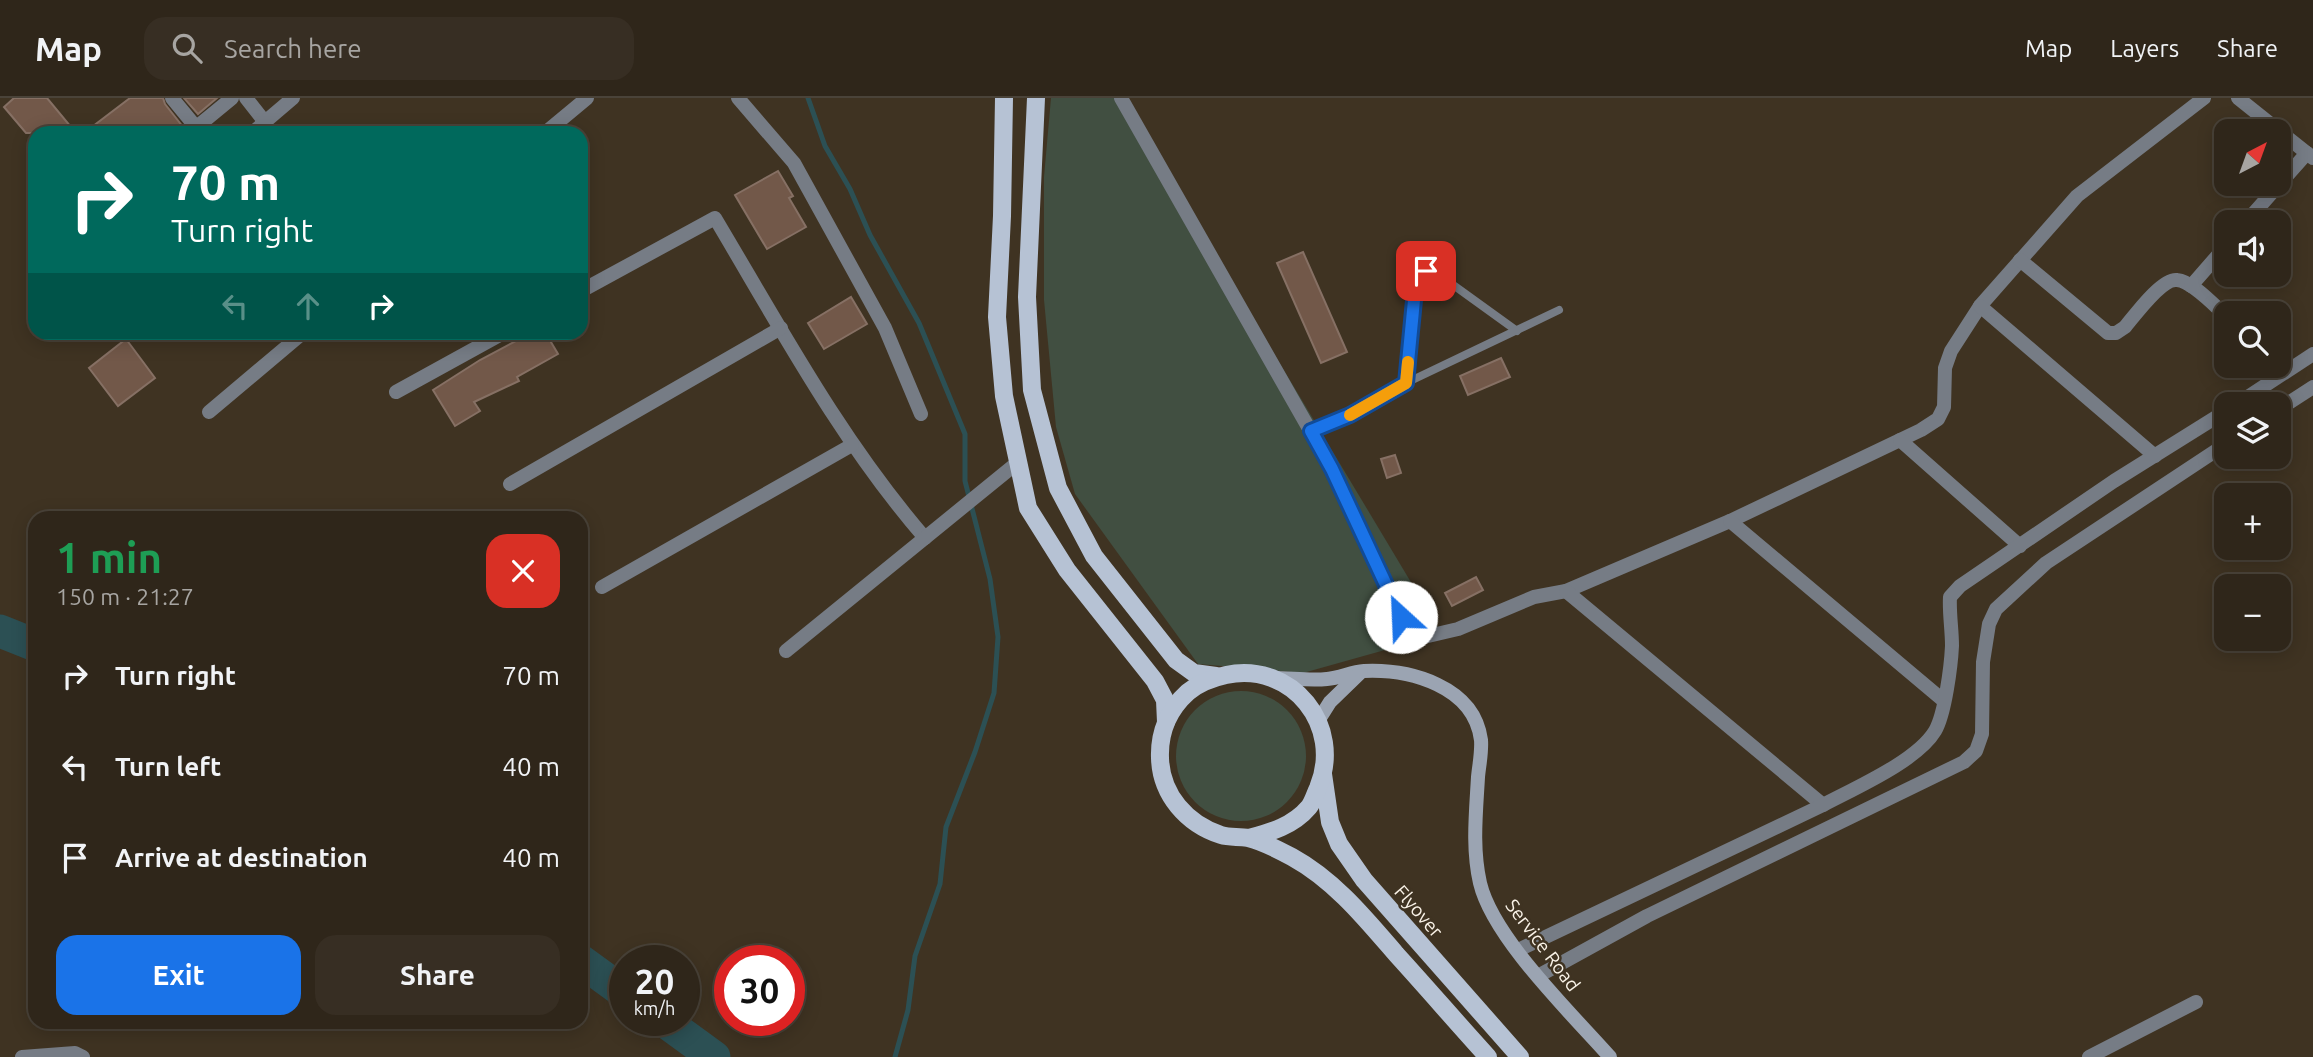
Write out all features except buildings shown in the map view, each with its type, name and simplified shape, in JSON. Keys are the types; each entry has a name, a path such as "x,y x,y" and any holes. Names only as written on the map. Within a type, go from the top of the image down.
{"main road":[{"path":"1004,98 997,317 1003,396 1028,508 1067,570 1156,681 1165,699 1166,722"},
{"path":"1037,98 1027,297 1032,390 1058,488 1094,556 1176,660 1194,673 1220,677"},
{"path":"1318,721 1330,702 1362,671"},
{"name":"Service Road","path":"1274,678 1327,679 1362,671 1402,673 1429,680 1454,693 1472,714 1481,740 1475,839 1480,885 1494,919 1538,976 1610,1057"},
{"path":"1249,838 1283,828 1310,806 1323,774 1325,756 1324,738 1318,721 1306,702 1290,687 1274,678 1244,672 1196,685 1178,701 1166,722 1159,745 1160,769 1168,793 1182,813 1201,827 1224,836 1249,838 1298,861 1346,896 1488,1057"},
{"name":"Flyover","path":"1323,774 1330,821 1339,844 1364,880 1520,1057"}],"street":[{"path":"172,98 195,126 198,126 232,98"},
{"path":"246,98 265,122"},
{"path":"260,126 293,98"},
{"path":"553,126 587,98"},
{"path":"738,98 794,163 885,328 921,414"},
{"path":"1121,98 1332,469 1401,617 1420,635 1429,636 1458,629 1534,597 1566,591 1730,521 1900,440 1938,419 1944,407 1945,368 1951,351 1980,306 2077,196 2204,98"},
{"path":"2238,98 2310,156 2258,210"},
{"path":"588,287 715,218 852,445 925,538"},
{"path":"2020,260 2108,334 2124,327 2167,282 2178,280 2191,286 2214,306"},
{"path":"2191,286 2214,260"},
{"path":"1980,306 2155,456"},
{"path":"510,484 781,328"},
{"path":"209,412 294,340"},
{"path":"396,392 490,340"},
{"path":"2291,364 2313,354"},
{"path":"2252,392 2270,378"},
{"path":"2291,401 2313,387"},
{"path":"1518,950 1823,805 1872,779 1921,748 1937,729 1950,671 1950,597 1960,586 2214,419"},
{"path":"1900,440 2021,546"},
{"path":"602,587 852,445"},
{"path":"1538,976 1647,916 1964,762 1976,751 1982,734 1983,662 1990,624 1996,609 2046,563 2214,452"},
{"path":"786,651 844,607 986,486 1017,463"},
{"path":"1730,521 1944,701"},
{"path":"1566,591 1823,805"},
{"path":"2090,1057 2196,1002"},
{"path":"22,1057 75,1053 83,1057"}],"lane":[{"path":"1406,383 1415,290 1417,281 1426,271 1438,274 1517,331"},
{"path":"1311,431 1350,415 1406,383 1559,310"}],"green space":[{"path":"1051,98 1118,98 1442,634 1303,673 1198,664 1075,494 1056,427 1044,300 1044,177"},
{"path":"1241,691 1266,696 1287,710 1301,731 1306,756 1301,781 1287,802 1266,816 1241,821 1216,816 1195,802 1181,781 1176,756 1181,731 1195,710 1216,696"}],"waterway":[{"path":"808,98 825,146 919,323 965,434 965,481 990,579 998,637 994,693 946,827 940,884 915,956 908,1010 895,1057"},
{"path":"0,631 28,642"},
{"path":"588,966 609,981"},
{"path":"685,1036 714,1057"}],"slow traffic":[{"path":"1350,415 1406,383 1408,362"}],"route":[{"path":"1401,617 1332,469 1311,431 1350,415 1406,383 1415,290 1417,281 1426,271"}]}
